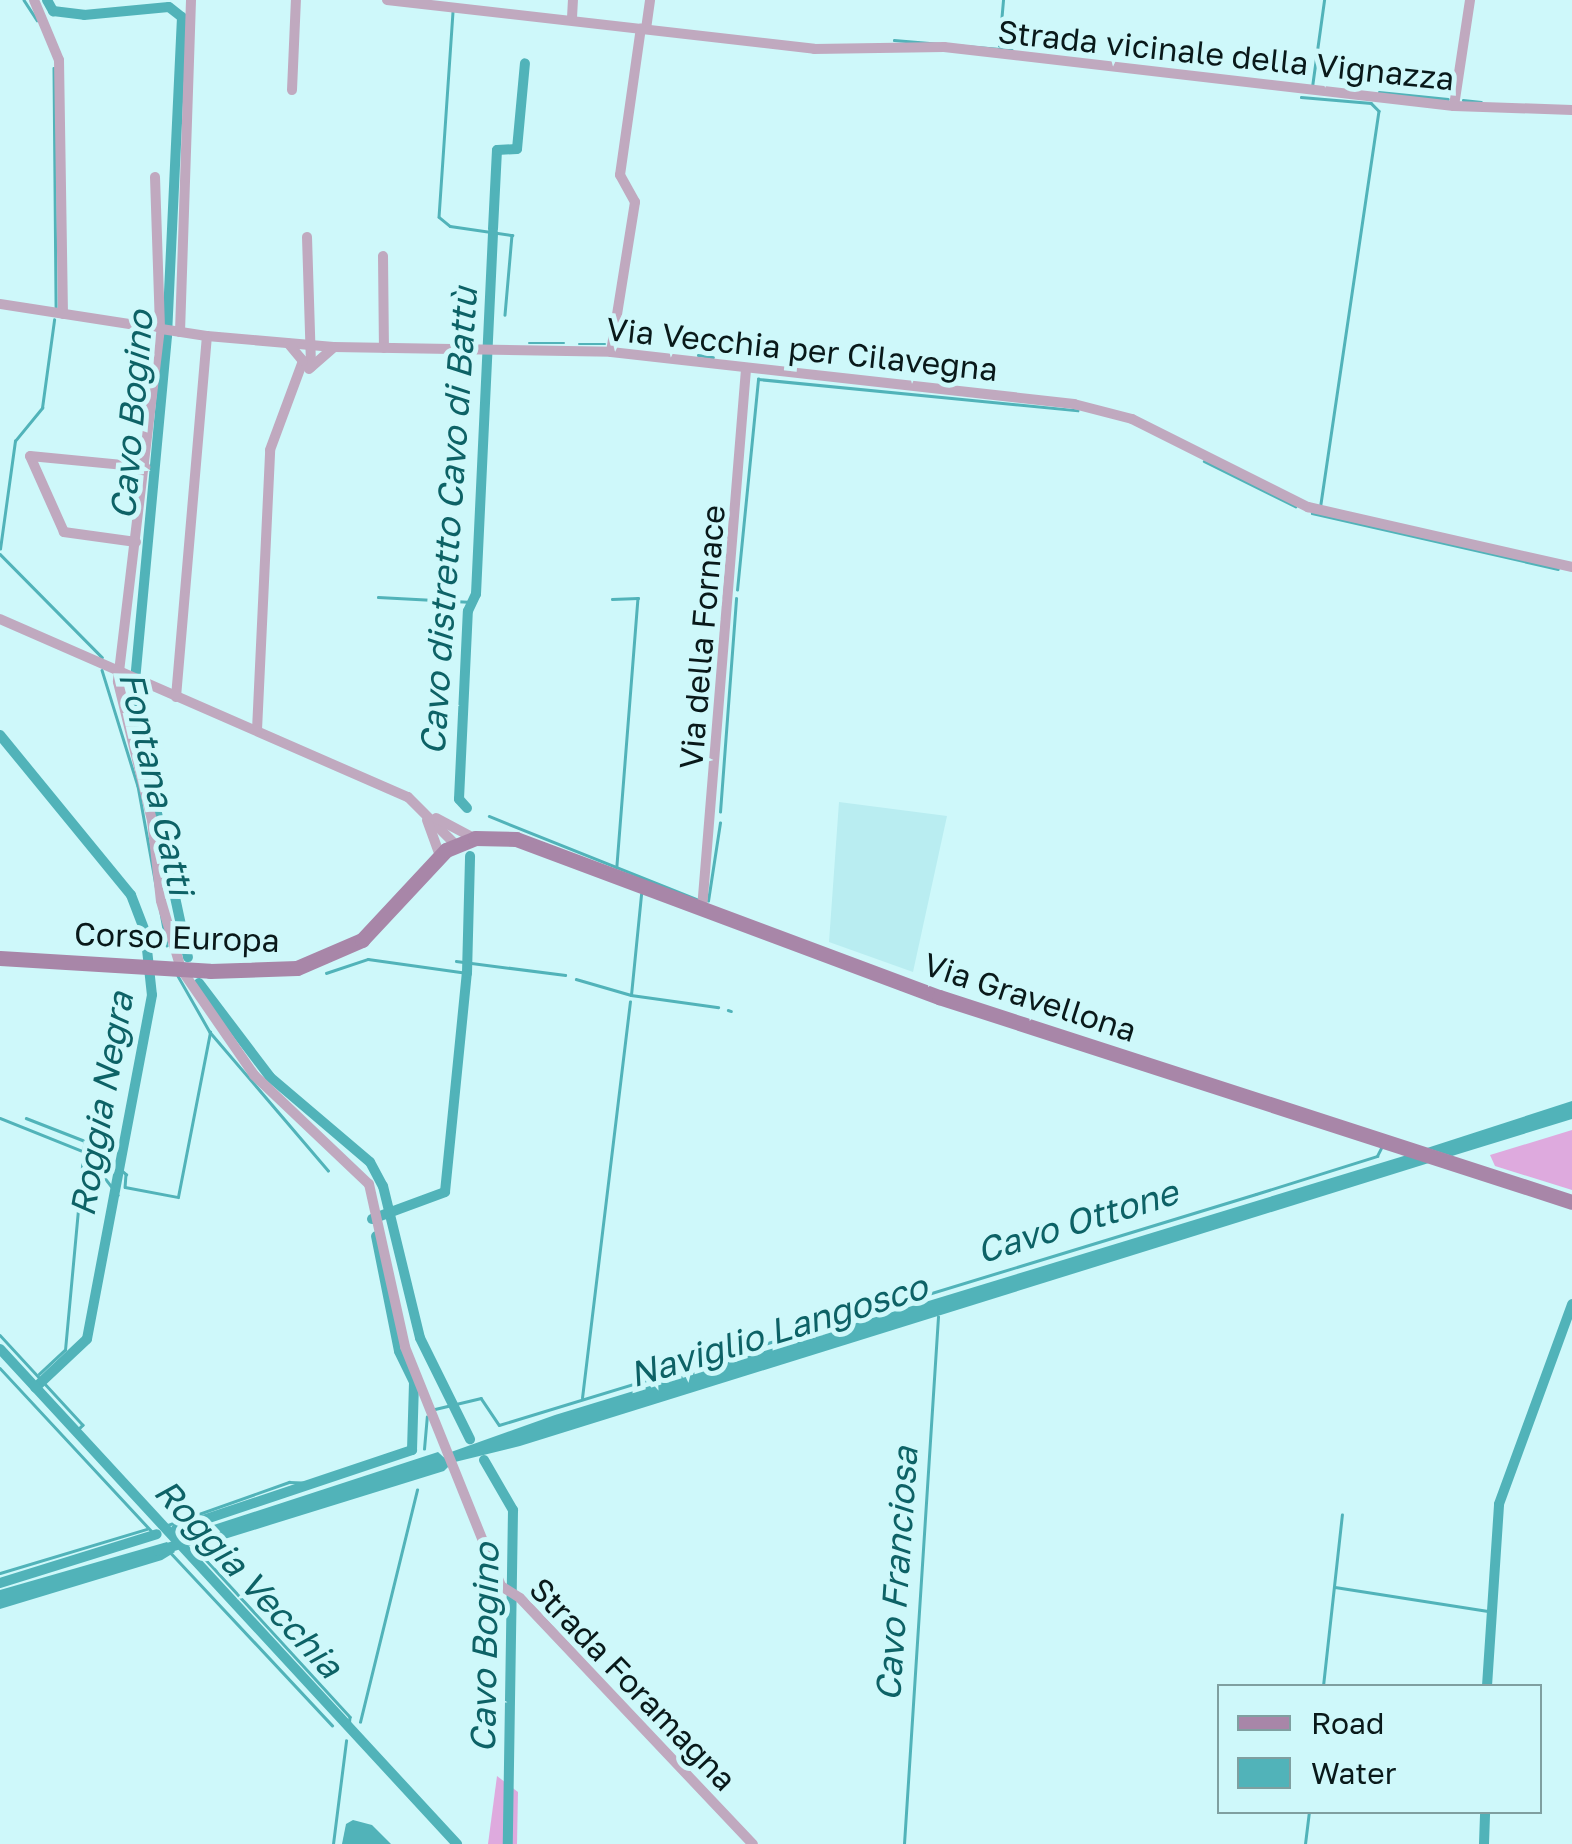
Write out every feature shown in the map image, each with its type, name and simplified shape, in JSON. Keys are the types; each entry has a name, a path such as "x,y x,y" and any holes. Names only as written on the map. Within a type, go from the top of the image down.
{"main road":[{"name":"Via Gravellona","path":"436,860 456,844 475,838 534,843 939,997 1572,1202"},
{"name":"Corso Europa","path":"0,958 149,967 297,968 337,955 386,919 436,860"}],"street":[{"path":"34,0 59,60 62,314"},
{"path":"179,332 192,0"},
{"path":"292,90 296,0"},
{"name":"Strada vicinale della Vignazza","path":"387,0 572,18 814,49 944,47 1454,106 1572,110"},
{"path":"572,18 573,0"},
{"path":"611,352 636,202 620,175 650,0"},
{"path":"1454,106 1470,0"},
{"path":"155,178 160,328 123,674 152,820 160,901 181,968"},
{"path":"306,238 307,344 311,368"},
{"path":"383,256 384,348"},
{"name":"Via Vecchia per Cilavegna","path":"0,304 207,336 384,348 611,352 1108,412 1308,507 1572,567"},
{"path":"176,697 207,336"},
{"path":"257,730 270,450 302,377 303,361 288,343"},
{"path":"302,377 334,346"},
{"name":"Via della Fornace","path":"702,909 746,369"},
{"path":"136,542 64,532 30,456 145,467"},
{"name":"Via Gravellona","path":"0,619 421,806 456,844"},
{"path":"421,806 436,860"},
{"name":"Via Gravellona","path":"433,816 475,838"},
{"name":"Strada Foramagna","path":"181,968 254,1076 360,1169 378,1214 406,1346 506,1588 520,1598 753,1844"}],"shaded area":[{"path":"839,802 947,816 913,972 829,942"},
{"path":"1572,1130 1572,1190 1495,1166 1490,1155"},
{"path":"497,1776 518,1792 517,1844 488,1844"}],"water":[{"path":"1572,1101 1572,1119 1452,1156 1427,1148"},
{"path":"1407,1155 1432,1162 520,1446 455,1462 451,1452 555,1415"},
{"path":"438,1452 451,1464 444,1471 202,1546 183,1535"},
{"path":"167,1542 175,1552 162,1560 0,1609 0,1590"},
{"path":"353,1820 372,1825 391,1844 342,1844 346,1824"}],"waterway":[{"name":"Fontana Gatti","path":"24,0 37,20"},
{"name":"Cavo Bogino","path":"47,0 53,11 84,15 169,7 182,17 167,336 133,701 188,957"},
{"name":"Cavo distretto Cavo di Battù","path":"999,46 1003,0"},
{"name":"Cavo distretto Cavo di Battù","path":"1312,87 1324,0"},
{"name":"Cavo distretto Cavo di Battù","path":"453,12 439,217 450,226 512,235 505,315"},
{"name":"Cavo distretto Cavo di Battù","path":"894,40 1012,50"},
{"name":"Cavo distretto Cavo di Battù","path":"493,229 497,150 517,149 525,63"},
{"path":"54,68 56,307"},
{"path":"1379,92 1448,99"},
{"name":"Cavo distretto Cavo di Battù","path":"1301,97 1371,103 1379,111 1321,504"},
{"path":"1463,100 1481,102"},
{"name":"Cavo distretto Cavo di Battù","path":"467,808 459,799 468,611 476,594 493,233"},
{"name":"Fontana Gatti","path":"0,549 15,441 42,408 54,320"},
{"name":"Cavo distretto Cavo di Battù","path":"529,343 564,343"},
{"name":"Cavo distretto Cavo di Battù","path":"579,344 605,344"},
{"name":"Cavo distretto Cavo di Battù","path":"698,355 713,357"},
{"name":"Cavo distretto Cavo di Battù","path":"737,590 758,379 1077,410"},
{"name":"Cavo distretto Cavo di Battù","path":"1204,461 1295,506"},
{"name":"Cavo distretto Cavo di Battù","path":"1312,513 1558,569"},
{"name":"Fontana Gatti","path":"0,554 102,657"},
{"path":"378,597 472,602"},
{"path":"612,599 638,598 617,867"},
{"name":"Cavo distretto Cavo di Battù","path":"720,812 736,599"},
{"name":"Fontana Gatti","path":"102,670 138,786 167,945"},
{"name":"Roggia Negra","path":"0,735 131,895 145,931 152,995 87,1339 35,1388"},
{"name":"Cavo distretto Cavo di Battù","path":"489,816 697,899"},
{"name":"Cavo distretto Cavo di Battù","path":"708,901 720,823"},
{"name":"Cavo distretto Cavo di Battù","path":"372,1219 445,1192 467,973 470,856"},
{"name":"Cavo distretto Cavo di Battù","path":"631,995 641,894"},
{"path":"326,973 368,959 467,973"},
{"path":"456,961 565,975"},
{"name":"Fontana Gatti","path":"178,976 210,1032 328,1170"},
{"path":"576,979 631,995 718,1007"},
{"name":"Cavo Bogino","path":"199,983 270,1077 370,1162 383,1186 420,1338 470,1439"},
{"name":"Cavo distretto Cavo di Battù","path":"582,1398 630,1002"},
{"name":"Fontana Gatti","path":"26,1118 90,1143 126,1174 125,1187 178,1197 210,1032"},
{"path":"0,1118 85,1152 118,1195"},
{"path":"39,1374 65,1350 84,1144"},
{"name":"Cavo Ottone","path":"435,1409 481,1398 499,1425 1377,1156 1381,1148"},
{"name":"Cavo distretto Cavo di Battù","path":"176,1529 412,1450 414,1382 399,1351 376,1236"},
{"path":"1487,1684 1499,1504 1572,1304"},
{"name":"Cavo Franciosa","path":"904,1844 938,1317"},
{"name":"Roggia Negra","path":"0,1335 83,1425 77,1431"},
{"name":"Roggia Vecchia","path":"0,1349 457,1844"},
{"name":"Cavo distretto Cavo di Battù","path":"0,1368 155,1535"},
{"name":"Cavo Ottone","path":"424,1449 427,1417"},
{"name":"Cavo Bogino","path":"484,1460 513,1510 508,1844"},
{"path":"162,1527 289,1482 315,1483"},
{"name":"Cavo Ottone","path":"360,1722 417,1490"},
{"path":"1323,1684 1342,1515"},
{"path":"177,1528 350,1717 349,1729"},
{"name":"Cavo distretto Cavo di Battù","path":"0,1573 147,1529"},
{"name":"Cavo distretto Cavo di Battù","path":"0,1583 157,1534"},
{"name":"Naviglio Langosco","path":"158,1551 199,1538"},
{"path":"187,1556 202,1545"},
{"path":"171,1553 332,1725"},
{"path":"1335,1587 1489,1611"},
{"name":"Cavo Ottone","path":"333,1844 346,1741"},
{"path":"1305,1844 1309,1814"},
{"path":"1484,1844 1485,1814"}]}
